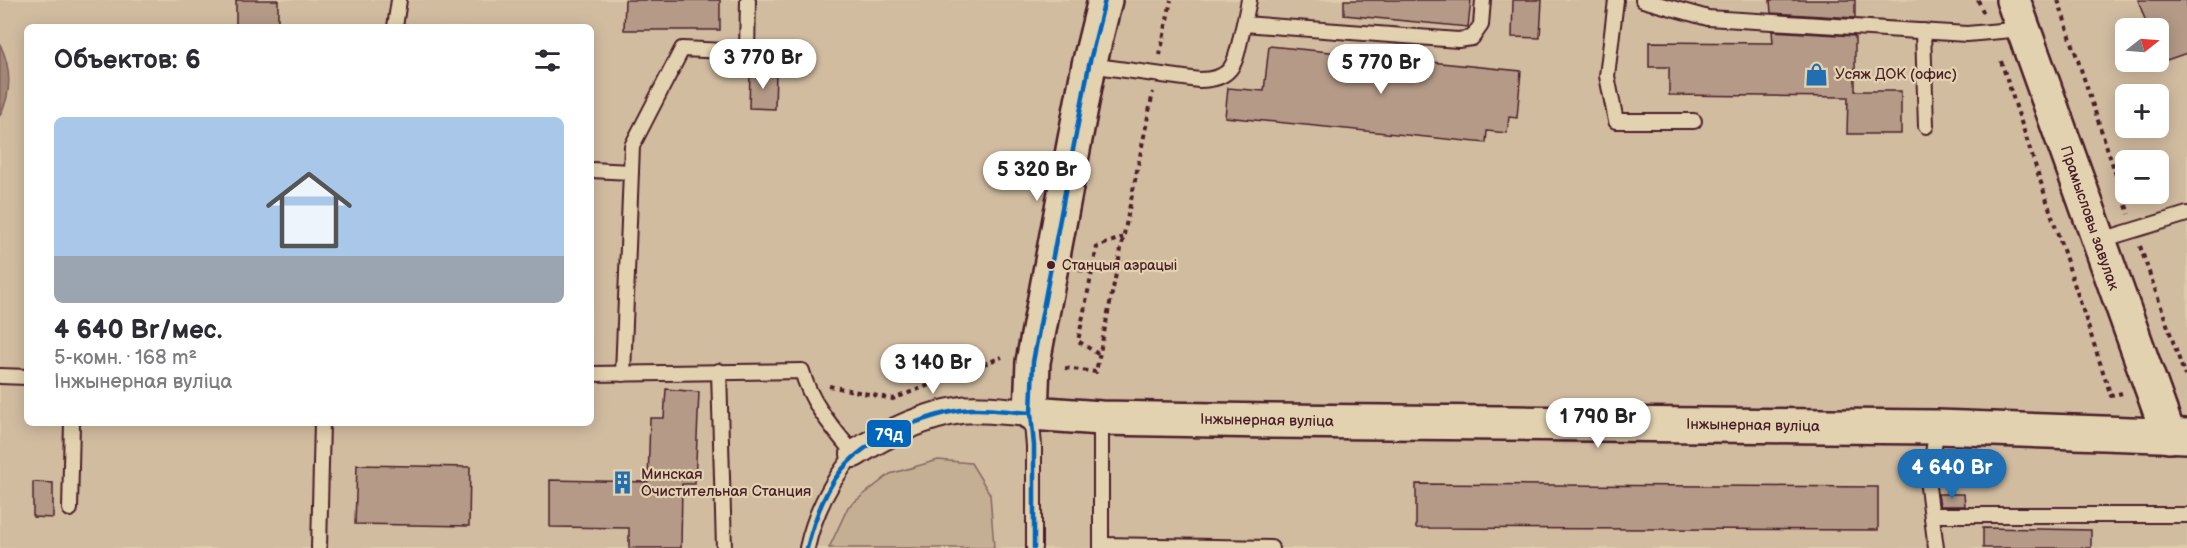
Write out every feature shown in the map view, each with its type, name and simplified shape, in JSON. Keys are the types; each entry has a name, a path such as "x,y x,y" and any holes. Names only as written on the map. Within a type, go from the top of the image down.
{"street":[{"path":"854,454 878,438 906,425 963,410 1031,413 1033,362 1089,66 1105,0"},
{"name":"Прамысловы завулак","path":"2018,14 2098,242 2178,436"},
{"name":"Інжынерная вуліца","path":"1031,413 1101,418 1937,427 2178,436"}],"lane":[{"path":"395,24 399,0"},
{"path":"623,374 632,146 682,49 747,52 748,0"},
{"path":"1089,66 1199,80 1213,80 1226,75 1233,66 1249,0"},
{"path":"1244,24 1458,40 1472,38 1481,25 1483,0"},
{"path":"1616,0 1607,76 1616,121 1694,121"},
{"path":"1643,0 1708,18 1967,34 1991,31 2018,14"},
{"path":"1923,31 1926,126"},
{"path":"594,171 631,172"},
{"path":"2098,242 2187,214"},
{"path":"719,371 724,548"},
{"path":"594,374 802,371 807,389 816,405 854,454 836,474 824,497 810,533 807,548"},
{"path":"0,376 24,377"},
{"path":"1031,413 1034,446 1034,548"},
{"path":"1101,418 1101,547 1271,548"},
{"path":"70,509 72,426"},
{"path":"319,548 322,426"},
{"path":"1936,548 1928,487 1937,427"},
{"path":"1932,516 2187,515"}],"path":[{"path":"1065,368 1096,372 1171,0"},
{"path":"1978,0 1991,31 2111,396"},
{"path":"2058,0 2134,230 2187,376"},
{"path":"1098,354 1078,341 1097,248 1123,237"},
{"path":"807,389 819,384 893,399 1002,357"}],"shaded area":[{"path":"0,0 2187,0 2187,548 0,548"},
{"path":"0,44 7,62 9,80 7,98 0,116"},
{"path":"938,460 971,463 990,494 994,548 829,548 848,507 890,474"}],"building":[{"path":"236,0 278,0 278,24 236,24"},
{"path":"625,0 720,0 720,30 624,30"},
{"path":"1344,0 1471,0 1468,27 1344,15"},
{"path":"1513,0 1542,0 1540,38 1512,37"},
{"path":"1770,0 1855,0 1855,18 1771,13"},
{"path":"2138,0 2187,0 2187,53 2169,59 2169,18 2144,18"},
{"path":"1772,31 1855,36 1855,91 1901,91 1901,134 1847,134 1848,97 1669,95 1669,67 1649,67 1649,42 1773,43"},
{"path":"1269,46 1521,71 1517,118 1509,117 1507,133 1487,131 1486,143 1225,117 1228,88 1264,91"},
{"path":"750,71 776,71 775,109 749,108"},
{"name":"Минская Очистительная Станция","path":"666,389 699,392 695,484 682,484 681,548 629,548 629,528 550,527 550,480 648,482 650,418 664,418"},
{"path":"357,465 470,467 469,526 355,524"},
{"path":"33,482 53,483 53,518 33,517"},
{"path":"1416,484 1878,487 1878,530 1416,528"},
{"path":"1938,494 1964,494 1965,506 1940,506"},
{"path":"1983,528 2091,530 2091,548 1983,548"}],"transit line":[{"name":"79д","path":"1034,548 1034,446 1031,413 1033,362 1089,65 1105,0"},
{"name":"79д","path":"807,548 821,504 831,486 855,456 871,444 914,423 950,412 979,409 1031,413"}],"place":[{"name":"Усяж ДОК (офис)","path":"1817,74"},
{"name":"Станцыя аэрацыі","path":"1051,265"},
{"name":"Минская Очистительная Станция","path":"623,483"}]}
